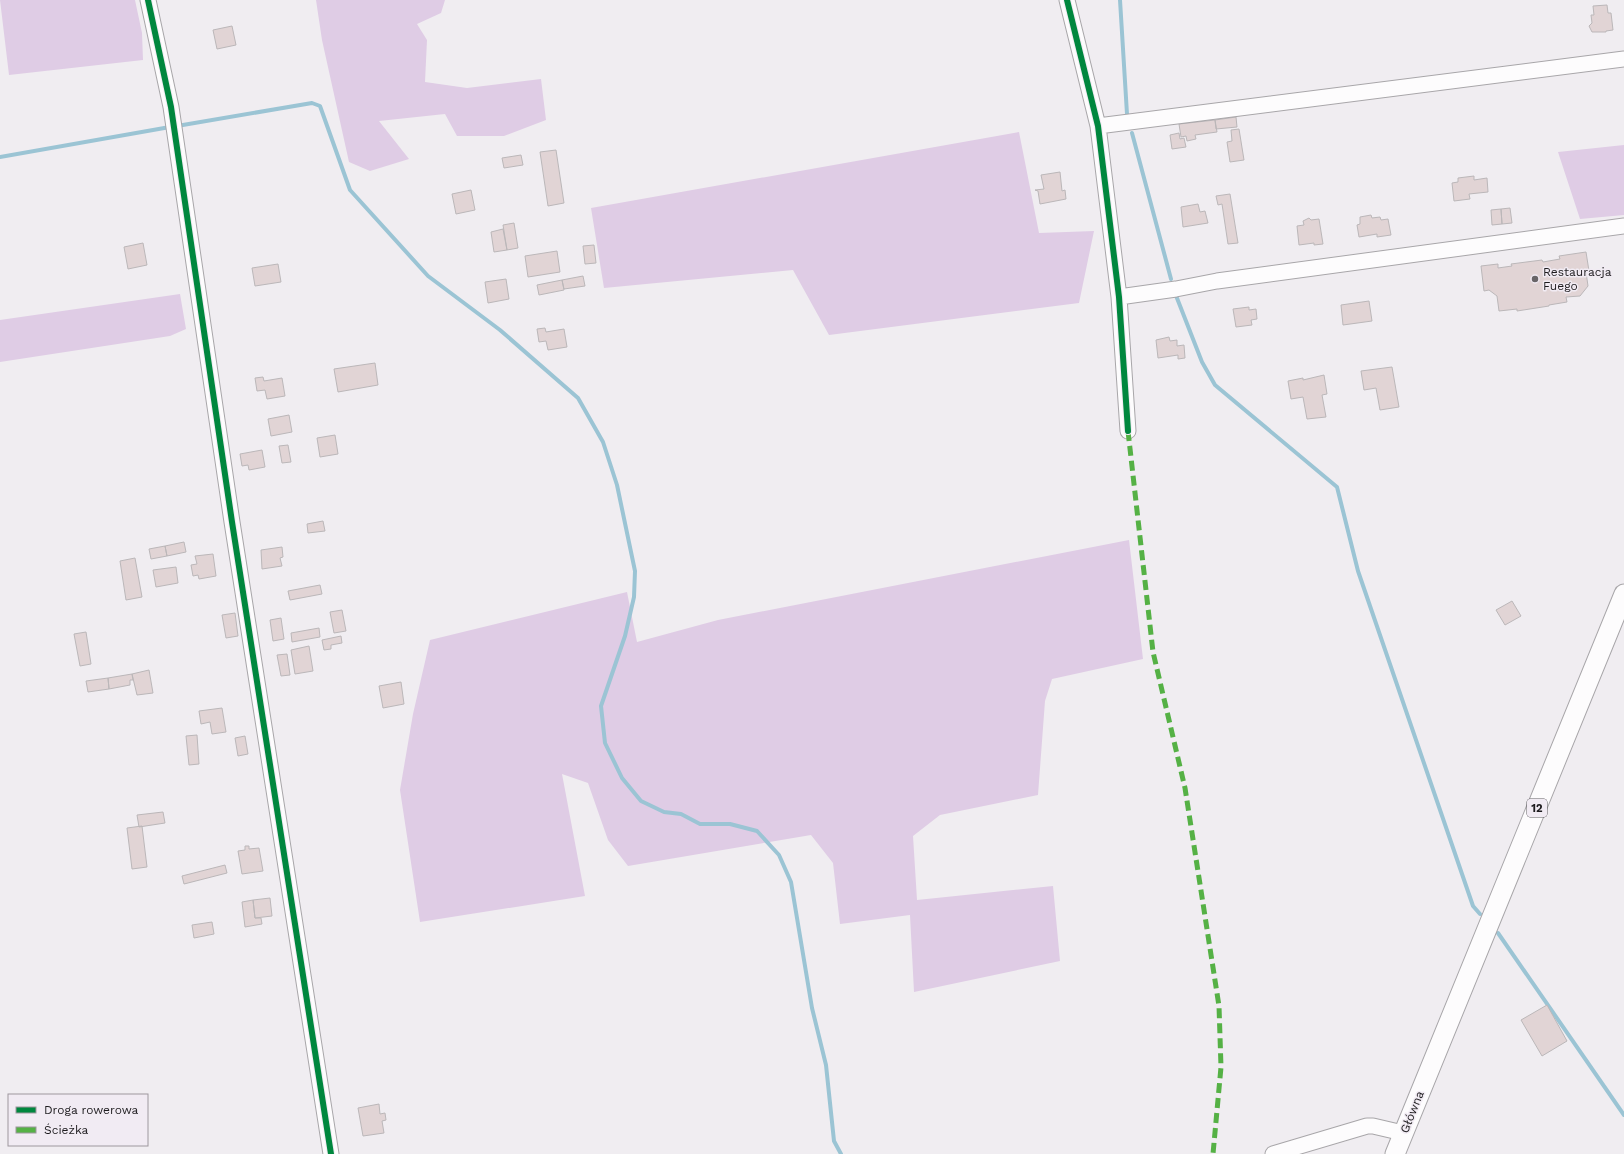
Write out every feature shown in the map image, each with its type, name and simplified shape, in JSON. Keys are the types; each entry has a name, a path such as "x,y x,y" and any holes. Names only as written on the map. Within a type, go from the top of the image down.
{"main road":[{"name":"Główna","path":"1395,1154 1624,594"}],"street":[{"path":"148,0 171,107 230,514 331,1154"},
{"path":"1067,0 1098,126 1119,297 1128,431"},
{"path":"1098,126 1624,59"},
{"path":"1119,297 1176,290 1225,280 1624,226"},
{"path":"1273,1154 1367,1126 1403,1133"}],"shaded area":[{"path":"0,0 135,0 142,33 143,60 9,75"},
{"path":"316,0 445,0 441,13 417,24 427,40 425,82 467,88 541,79 546,120 504,136 457,136 445,114 379,121 409,159 370,171 349,162 322,40"},
{"path":"1019,132 1039,233 1094,231 1079,303 829,335 793,270 604,288 591,208"},
{"path":"1624,145 1624,215 1580,219 1558,152"},
{"path":"180,294 186,329 170,336 0,362 0,320"},
{"path":"1129,540 1143,659 1052,679 1045,701 1038,795 940,815 913,836 917,900 1053,886 1060,961 914,992 910,915 840,924 833,863 811,835 628,866 608,840 588,783 562,774 585,896 420,922 400,790 413,714 430,640 627,592 637,642 718,620"}],"building":[{"path":"1607,5 1608,13 1611,13 1613,30 1606,32 1592,32 1589,26 1592,23 1591,15 1594,15 1593,6"},
{"path":"232,26 236,45 217,49 213,30"},
{"path":"1236,117 1237,127 1216,129 1215,120"},
{"path":"1215,120 1217,132 1195,135 1196,139 1187,141 1186,136 1181,137 1179,124"},
{"path":"1239,129 1244,160 1230,162 1227,142 1232,141 1231,130"},
{"path":"1179,133 1180,139 1184,138 1186,147 1172,149 1170,135"},
{"path":"556,150 564,203 548,206 540,152"},
{"path":"521,155 523,165 504,168 502,158"},
{"path":"1060,172 1062,191 1065,190 1066,199 1040,204 1038,191 1035,190 1044,189 1041,175"},
{"path":"1474,176 1474,180 1487,178 1488,192 1469,194 1470,199 1454,201 1452,183 1458,182 1458,178"},
{"path":"471,190 475,210 456,214 452,194"},
{"path":"1230,194 1238,243 1228,244 1222,204 1218,205 1216,196"},
{"path":"1198,204 1200,212 1205,211 1208,223 1183,227 1181,207"},
{"path":"1510,208 1512,223 1502,224 1501,209"},
{"path":"1501,209 1502,224 1492,225 1491,210"},
{"path":"1371,215 1372,218 1380,217 1381,220 1388,219 1391,235 1377,237 1377,234 1359,237 1357,225 1360,224 1360,217"},
{"path":"1309,218 1311,220 1319,219 1323,244 1314,245 1314,243 1299,245 1297,226 1304,225 1303,221"},
{"path":"514,223 518,248 507,250 503,225"},
{"path":"503,229 507,250 494,252 491,232"},
{"path":"143,243 147,265 128,269 124,247"},
{"path":"594,245 596,263 585,264 583,246"},
{"path":"557,251 560,272 528,277 525,256"},
{"name":"Restauracja Fuego","path":"1586,252 1589,271 1586,272 1588,286 1580,296 1566,297 1567,302 1517,311 1517,309 1499,311 1497,296 1489,290 1484,291 1481,266 1498,264 1498,268 1512,266 1511,264 1542,260 1543,262 1560,259 1559,256"},
{"path":"278,264 281,282 255,286 252,268"},
{"path":"583,276 585,286 564,289 562,280"},
{"path":"506,279 509,299 488,303 485,282"},
{"path":"562,280 564,290 539,295 537,285"},
{"path":"1369,301 1372,321 1343,325 1341,305"},
{"path":"1249,307 1249,310 1256,309 1257,319 1251,320 1252,325 1236,327 1233,309"},
{"path":"545,328 546,332 564,329 567,347 548,350 546,341 539,342 537,329"},
{"path":"1169,337 1170,341 1177,340 1177,346 1184,345 1185,358 1178,359 1178,355 1158,358 1156,340"},
{"path":"375,363 378,385 338,392 334,369"},
{"path":"1392,367 1399,407 1380,410 1376,388 1364,390 1361,371"},
{"path":"1324,375 1327,394 1322,395 1326,417 1307,419 1303,397 1291,399 1288,381 1303,378 1303,380"},
{"path":"263,377 264,381 282,378 285,396 267,399 265,390 257,391 255,378"},
{"path":"289,415 292,432 271,436 268,419"},
{"path":"335,435 338,454 320,457 317,438"},
{"path":"288,445 291,462 282,463 279,446"},
{"path":"262,450 265,467 249,470 248,465 242,466 240,454"},
{"path":"323,521 325,531 308,533 307,524"},
{"path":"184,542 186,552 167,556 165,546"},
{"path":"165,546 167,556 151,559 149,549"},
{"path":"282,547 283,557 280,558 282,566 262,569 261,550"},
{"path":"213,554 216,576 199,579 198,575 193,576 191,565 197,564 195,556"},
{"path":"135,558 142,597 126,600 120,561"},
{"path":"176,567 178,583 156,587 153,570"},
{"path":"320,585 322,594 290,600 288,591"},
{"path":"1512,601 1521,616 1505,625 1496,610"},
{"path":"342,610 346,631 334,633 330,612"},
{"path":"235,613 238,636 226,638 222,615"},
{"path":"281,618 284,639 273,641 270,620"},
{"path":"319,628 320,637 292,642 291,633"},
{"path":"86,632 91,664 80,666 74,634"},
{"path":"341,636 342,643 331,645 331,649 324,650 322,640"},
{"path":"309,646 313,671 295,674 291,650"},
{"path":"287,654 290,675 281,676 277,655"},
{"path":"149,670 153,693 137,695 132,674"},
{"path":"132,674 133,680 130,680 130,685 109,689 108,678"},
{"path":"108,678 109,689 88,692 86,681"},
{"path":"401,682 404,704 383,708 379,686"},
{"path":"222,708 226,732 212,734 210,722 201,724 199,711"},
{"path":"197,735 199,764 189,765 186,736"},
{"path":"245,736 248,754 238,756 235,738"},
{"path":"163,812 165,823 139,827 137,815"},
{"path":"142,826 147,867 132,869 127,828"},
{"path":"245,846 249,846 249,849 259,848 263,871 242,874 238,851 245,850"},
{"path":"225,865 227,873 184,884 182,876"},
{"path":"270,898 272,916 255,918 253,900"},
{"path":"253,900 255,918 261,918 262,924 245,927 242,902"},
{"path":"212,922 214,934 194,938 192,925"},
{"path":"1547,1005 1567,1041 1542,1056 1521,1020"},
{"path":"379,1104 380,1114 385,1113 386,1120 382,1121 384,1133 363,1136 358,1108"}],"waterway":[{"path":"1120,0 1127,114"},
{"path":"177,126 312,103 320,106 350,190 428,276 500,330 578,398 603,442 617,485 635,571 634,597 625,636 601,706 605,743 622,778 641,801 664,812 681,814 700,824 730,824 757,831 779,855 791,882 812,1008 826,1065 834,1141 841,1154"},
{"path":"0,157 170,127"},
{"path":"1132,133 1171,279"},
{"path":"1175,293 1202,362 1215,385 1337,487 1358,571 1473,906 1480,914"},
{"path":"1498,933 1624,1115"}],"marked path":[{"path":"1128,431 1153,652 1185,788 1219,1006 1221,1067 1213,1154"}],"cycle path":[{"path":"148,0 171,107 232,522 331,1154"},
{"path":"1067,0 1098,126 1119,297 1128,431"}],"place":[{"name":"Restauracja Fuego","path":"1535,279"}]}
